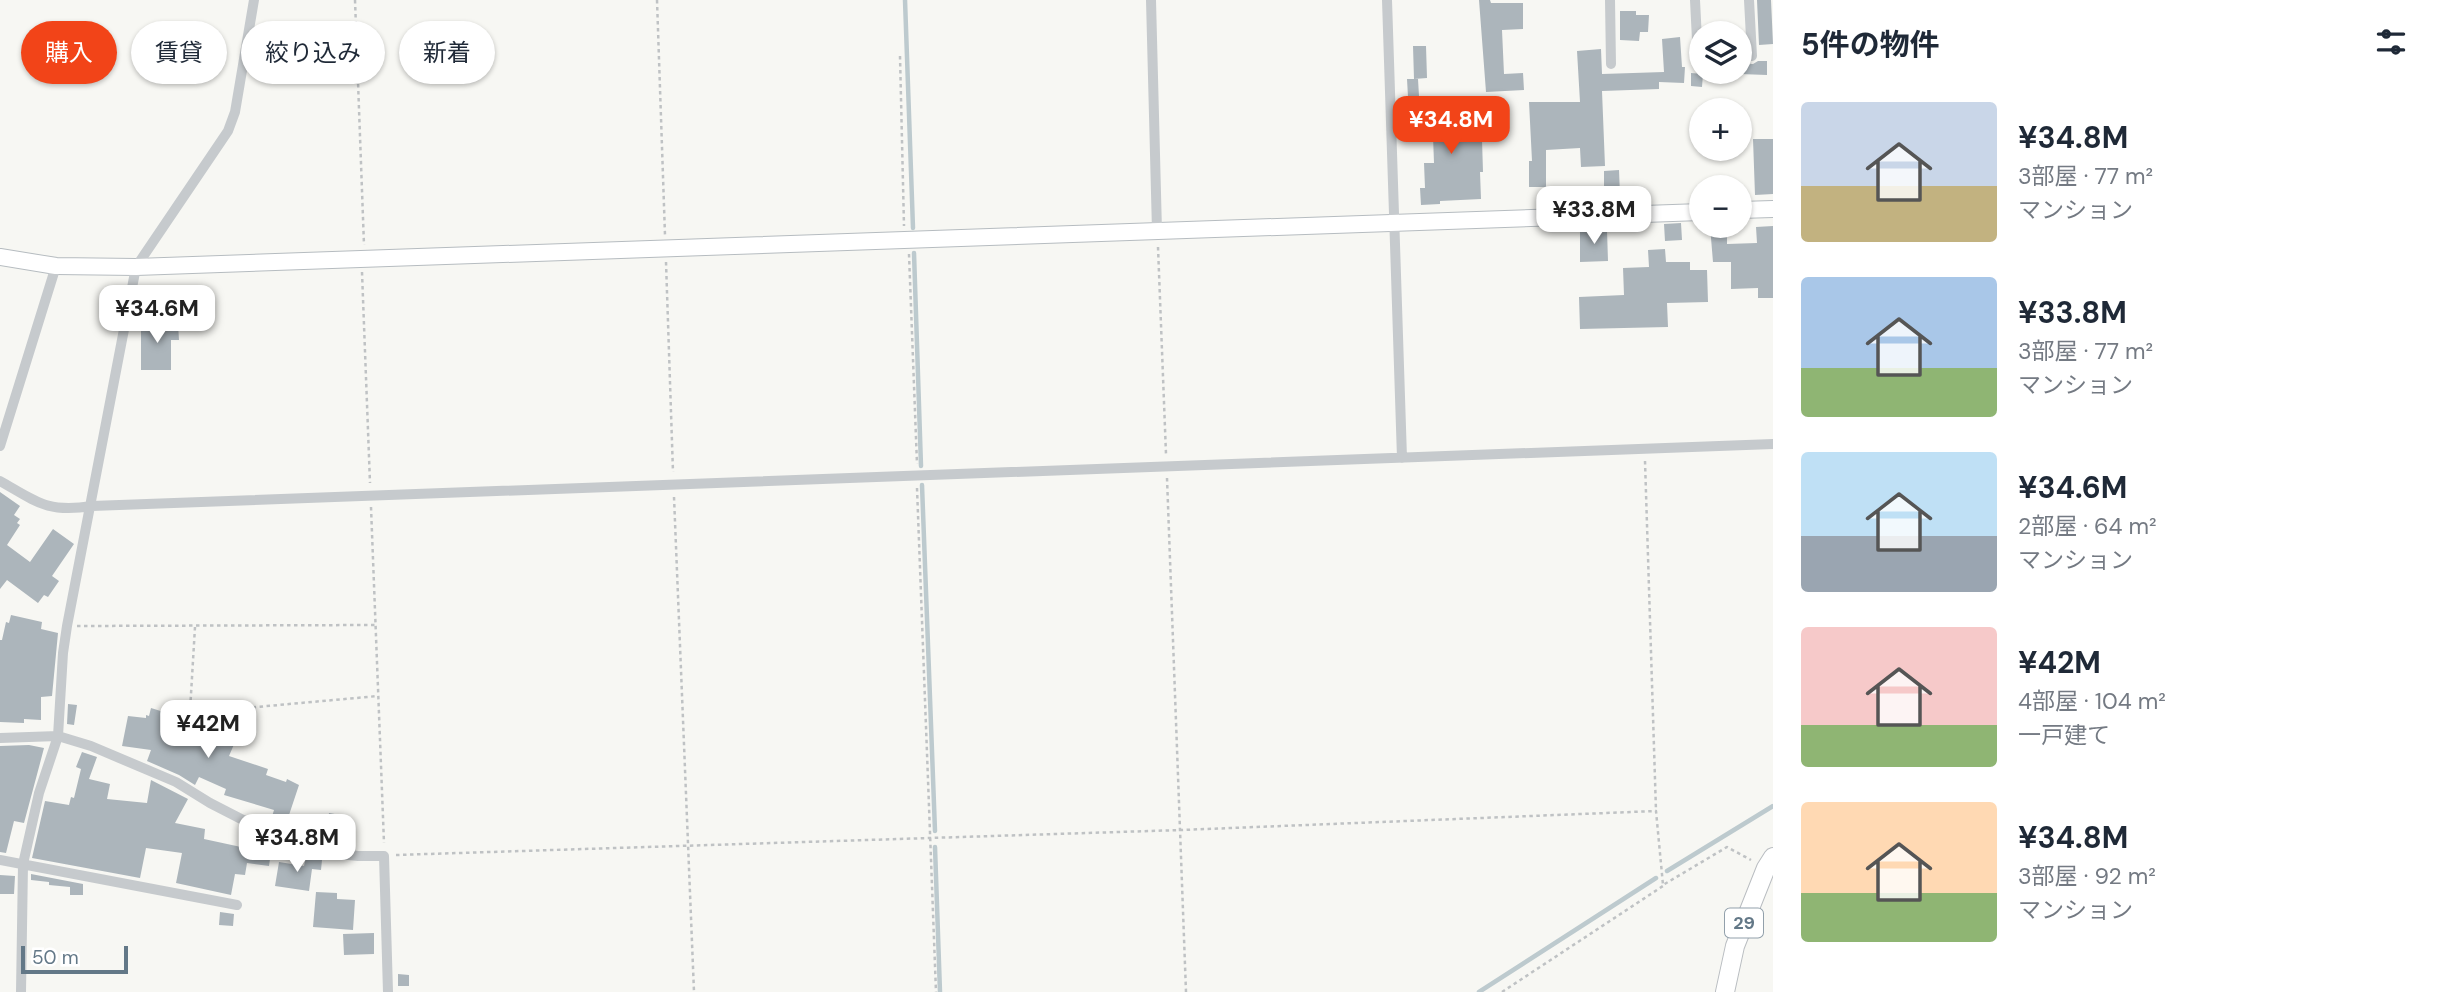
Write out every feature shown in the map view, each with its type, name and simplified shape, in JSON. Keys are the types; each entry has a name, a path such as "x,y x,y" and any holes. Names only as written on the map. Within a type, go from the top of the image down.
{"main road":[{"name":"29","path":"1725,992 1735,946 1770,863"}],"street":[{"path":"21,992 23,864 39,793 58,736 67,626 136,267 228,131 235,112 254,0"},
{"path":"1151,0 1157,231"},
{"path":"1387,0 1402,458"},
{"path":"1610,0 1612,64"},
{"path":"1695,0 1696,21"},
{"path":"1749,0 1750,21"},
{"path":"1752,210 1773,209"},
{"path":"0,257 56,266 136,267 1689,212"},
{"path":"0,446 56,266"},
{"path":"0,481 45,507 71,509 371,495 1773,444"},
{"path":"0,738 58,736 91,746 176,782 278,838 311,850 358,856 384,856 388,992"},
{"path":"0,860 237,905"}],"path":[{"path":"355,0 384,856 1181,830 1656,811"},
{"path":"657,0 694,992"},
{"path":"900,56 936,992"},
{"path":"1157,231 1186,992"},
{"path":"1645,448 1656,811 1663,886"},
{"path":"67,626 376,625"},
{"path":"195,627 190,711 378,696"},
{"path":"1502,992 1727,847 1770,863"}],"building":[{"path":"1479,0 1490,0 1491,3 1523,3 1523,29 1502,30 1504,74 1523,73 1524,90 1486,92"},
{"path":"1757,0 1771,0 1773,44 1759,45"},
{"path":"1620,11 1636,11 1636,15 1649,15 1648,32 1640,32 1639,41 1620,40"},
{"path":"1680,37 1682,67 1685,67 1684,83 1659,82 1659,89 1602,91 1605,166 1581,167 1580,148 1546,150 1546,187 1529,187 1529,161 1532,161 1529,102 1580,102 1577,51 1601,49 1602,74 1664,72 1662,39"},
{"path":"1413,46 1426,46 1427,78 1414,79"},
{"path":"1767,61 1767,75 1752,74 1753,64"},
{"path":"1407,79 1418,79 1419,96 1408,97"},
{"path":"1481,107 1481,199 1421,205 1420,188 1425,188 1424,163 1434,163 1433,136 1402,137 1402,119 1454,118 1454,110"},
{"path":"1753,139 1773,139 1773,194 1755,195"},
{"path":"1619,170 1620,195 1604,195 1604,171"},
{"path":"1681,223 1682,240 1665,241 1664,224"},
{"path":"1773,226 1773,298 1758,298 1758,288 1731,289 1731,262 1713,262 1711,238 1727,238 1727,244 1757,243 1756,227"},
{"path":"1580,230 1607,230 1608,261 1580,262"},
{"path":"1665,249 1666,262 1690,262 1690,270 1707,270 1708,302 1667,303 1668,327 1580,329 1579,297 1624,295 1623,268 1649,267 1648,250"},
{"path":"141,322 178,324 179,340 171,340 171,370 141,370"},
{"path":"0,492 20,506 14,515 20,519 17,523 20,525 7,545 30,562 53,529 74,544 52,576 59,581 48,597 44,595 38,603 7,580 0,589"},
{"path":"11,615 42,622 41,629 58,633 52,696 41,697 41,720 24,719 24,723 0,722 0,640"},
{"path":"68,704 77,705 74,725 67,724"},
{"path":"151,708 199,723 198,717 238,735 229,756 268,769 266,775 286,782 287,779 299,785 285,827 270,823 274,810 224,795 226,789 199,777 195,785 147,761 151,750 122,746 128,716 146,718"},
{"path":"29,745 44,748 24,823 14,821 6,853 0,852 0,746"},
{"path":"82,752 97,757 89,779 110,784 107,799 147,803 151,780 188,799 175,823 205,829 204,839 241,847 246,830 272,844 269,866 247,863 245,875 235,874 231,895 176,883 182,853 146,848 140,878 32,858 45,801 69,805 71,797 74,798 81,769 76,767"},
{"path":"329,813 346,816 341,841 334,840 334,845 320,842 324,819 328,819"},
{"path":"306,857 322,860 321,870 312,869 309,891 275,886 279,862 304,866"},
{"path":"31,874 83,884 83,895 70,895 70,887 31,880"},
{"path":"0,875 15,876 14,894 0,894"},
{"path":"316,892 337,893 337,899 355,900 353,930 313,927"},
{"path":"220,912 234,914 233,926 219,925"},
{"path":"374,933 374,954 344,955 343,934"},
{"path":"398,974 409,975 409,986 398,986"}],"waterway":[{"path":"905,0 913,228"},
{"path":"914,253 921,466"},
{"path":"922,485 935,831"},
{"path":"1667,871 1773,806"},
{"path":"935,847 940,992"},
{"path":"1479,992 1656,878"}]}
